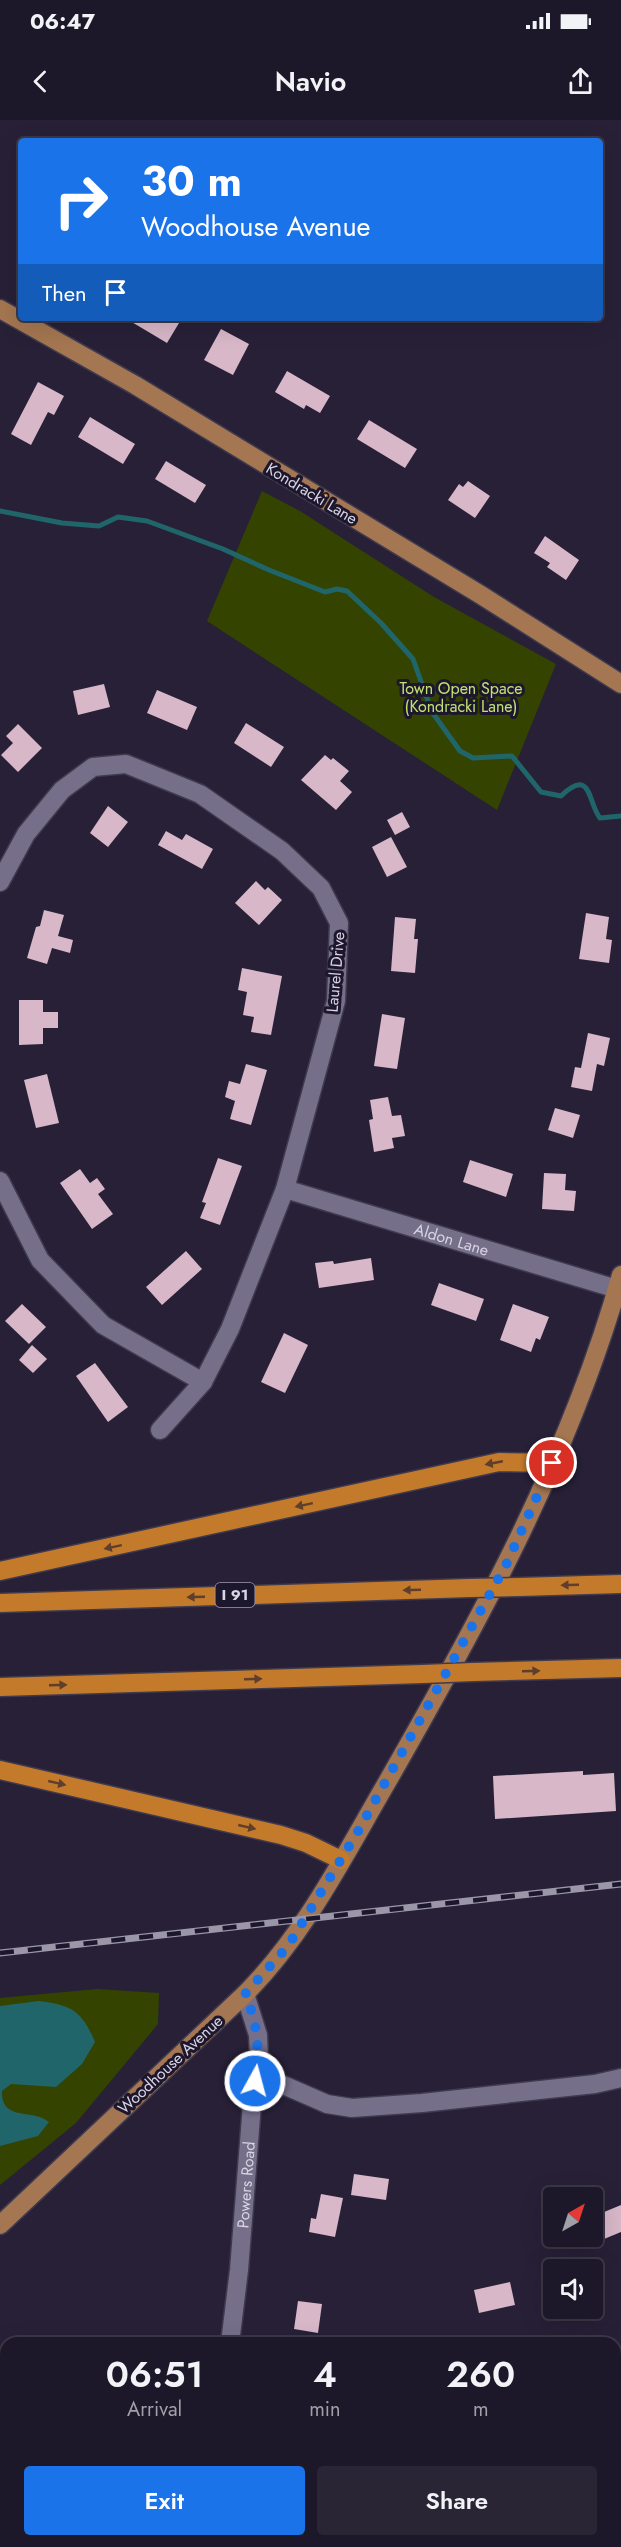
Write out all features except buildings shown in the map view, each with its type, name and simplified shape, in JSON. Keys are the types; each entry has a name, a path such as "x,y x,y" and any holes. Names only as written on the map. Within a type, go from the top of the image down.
{"highway":[{"path":"0,1571 499,1462 552,1463"},
{"name":"I 91","path":"0,1603 621,1584"},
{"path":"0,1687 621,1668"},
{"path":"0,1770 280,1835 306,1843 341,1860"}],"main road":[{"name":"Kondracki Lane","path":"0,309 18,319"},
{"name":"Kondracki Lane","path":"21,321 144,391 621,684"},
{"name":"Woodhouse Avenue","path":"0,2225 245,1994 288,1946 341,1860 416,1729 506,1565 552,1463 588,1372 619,1282"}],"street":[{"name":"Laurel Drive","path":"0,882 26,834 62,790 93,767 126,764 200,794 282,851 321,888 339,922 336,1001 285,1189 230,1329 203,1382 160,1430"},
{"path":"0,1181 40,1260 103,1325 203,1382"},
{"name":"Aldon Lane","path":"285,1189 619,1282"},
{"name":"Powers Road","path":"231,2337 239,2271 258,2035 245,1994"},
{"path":"256,2073 327,2104 352,2108 445,2101 595,2084 621,2078"}],"green space":[{"name":"Town Open Space (Kondracki Lane)","path":"262,491 300,511 434,597 556,664 497,810 207,621"},
{"path":"97,1989 159,1993 158,2024 76,2123 0,2185 0,1998"}],"shaded area":[{"path":"39,2001 60,2005 74,2011 85,2023 95,2042 82,2064 56,2087 11,2084 2,2091 3,2101 12,2111 42,2118 49,2122 38,2136 0,2146 0,2006"}],"waterway":[{"path":"0,511 62,523 99,526 118,517 147,521 223,549 325,592 337,589 347,591 381,623 413,659 432,712 460,751 473,758 512,756 541,792 561,796 571,788 578,785 584,786 600,818 621,816"}],"railway":[{"path":"0,1953 621,1884"}],"route":[{"path":"255,2081 259,2059 258,2035 245,1994 288,1946 356,1835 506,1565 552,1463"}]}
